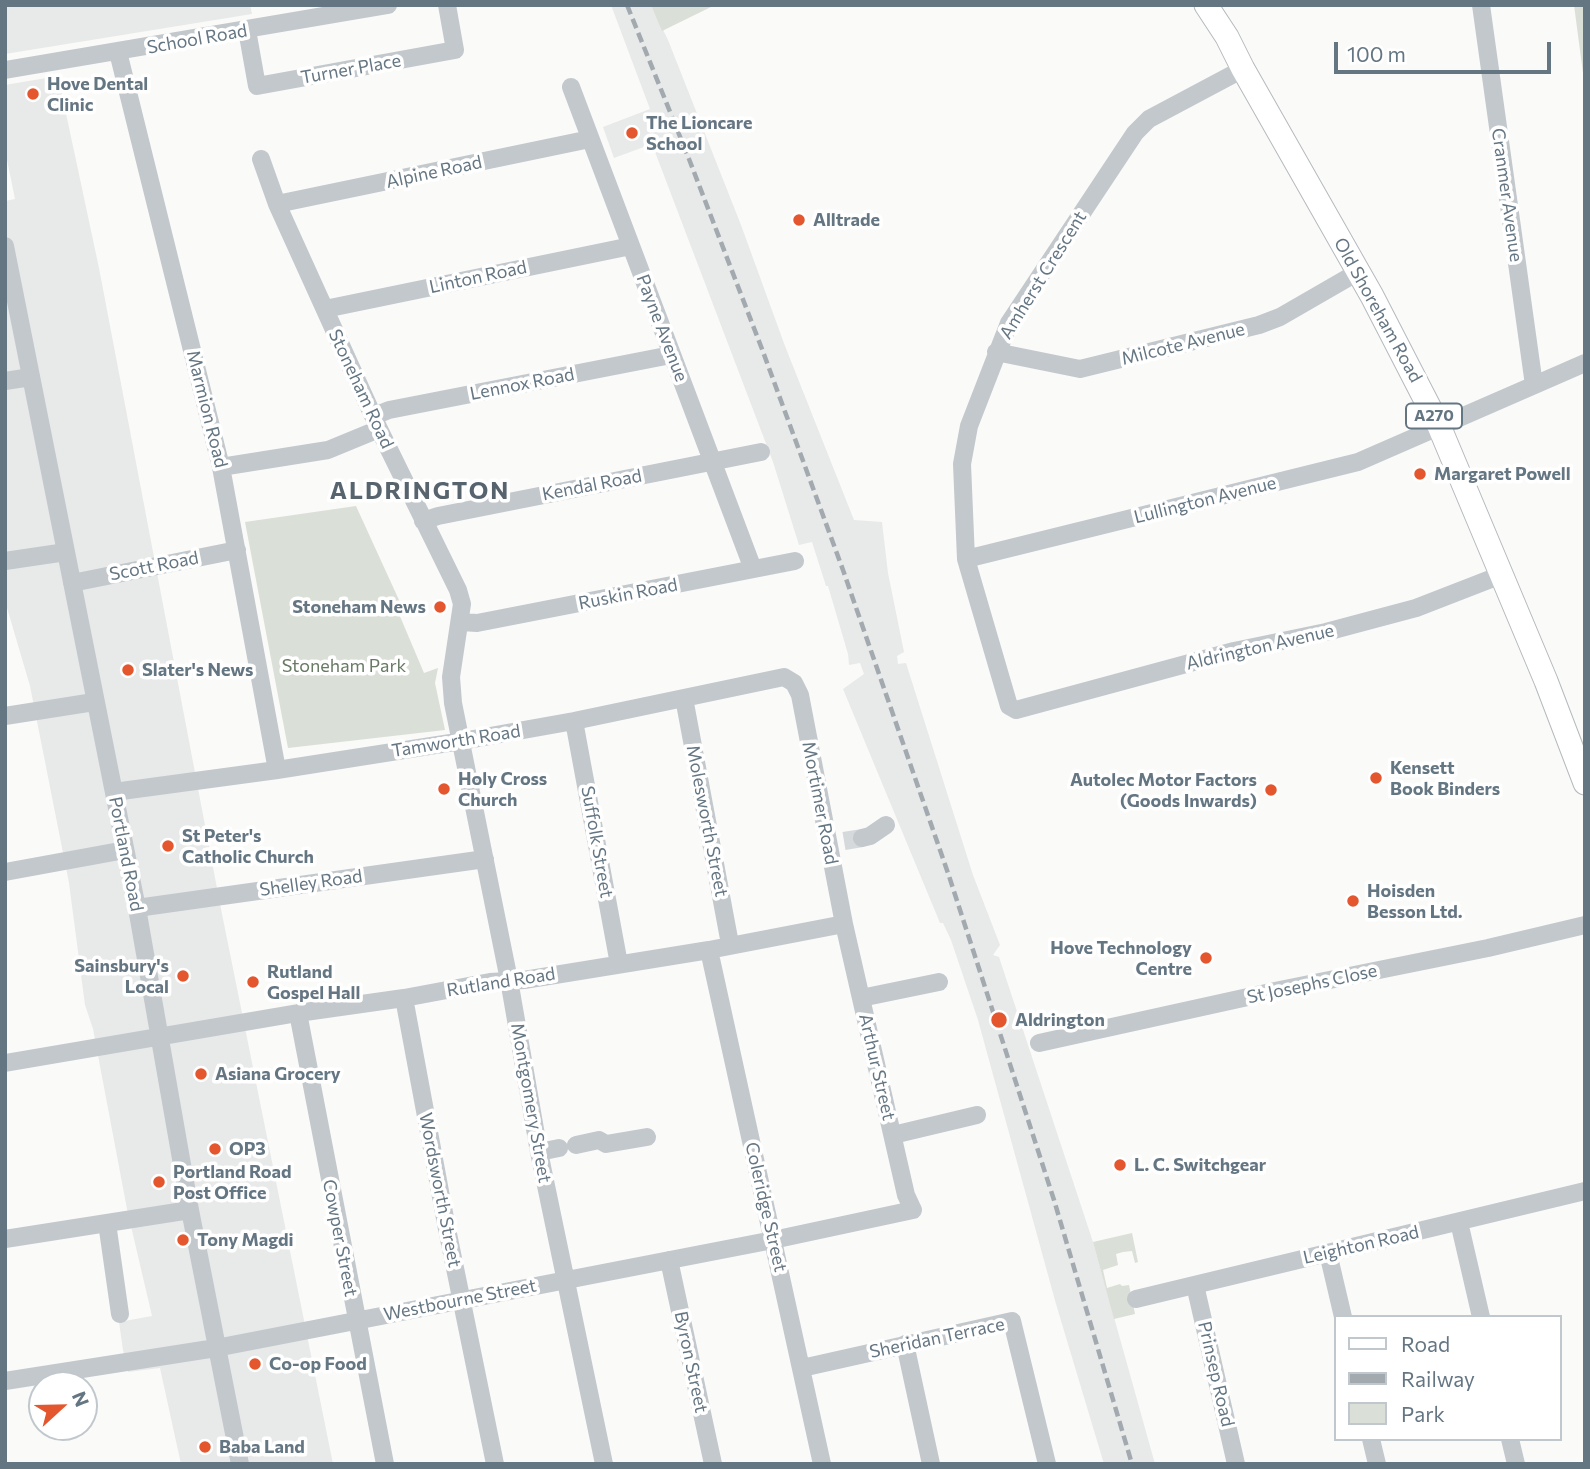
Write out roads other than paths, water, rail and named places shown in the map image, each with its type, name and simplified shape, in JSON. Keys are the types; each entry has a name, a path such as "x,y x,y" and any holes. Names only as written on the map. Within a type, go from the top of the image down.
{"main road":[{"name":"Old Shoreham Road","path":"1206,5 1227,37 1358,272 1439,426 1585,783"}],"street":[{"name":"School Road","path":"5,69 247,30 303,12 388,5"},
{"name":"Turner Place","path":"247,30 257,86 455,51 447,5"},
{"name":"Cranmer Avenue","path":"1481,5 1534,385"},
{"name":"Marmion Road","path":"118,52 221,467 277,770"},
{"name":"Amherst Crescent","path":"1016,710 1009,706 966,559 962,464 969,426 1009,323 1135,133 1149,119 1243,69"},
{"name":"Payne Avenue","path":"571,87 753,569"},
{"name":"Alpine Road","path":"277,204 590,139"},
{"name":"Stoneham Road","path":"261,159 277,204 423,521 458,590 462,604 451,677 461,741"},
{"name":"Portland Road","path":"5,246 137,908 190,1210 240,1464"},
{"name":"Linton Road","path":"325,309 631,246"},
{"name":"Milcote Avenue","path":"996,352 1080,369 1259,326 1280,317 1358,272"},
{"name":"Lennox Road","path":"221,467 328,450 402,408 671,355"},
{"name":"Lullington Avenue","path":"966,559 1358,462 1585,363"},
{"path":"5,381 31,377"},
{"name":"Kendal Road","path":"423,521 761,452"},
{"name":"Scott Road","path":"72,583 237,550"},
{"path":"5,561 65,552"},
{"name":"Ruskin Road","path":"460,622 477,624 795,561"},
{"name":"Aldrington Avenue","path":"1016,710 1234,651 1326,632 1416,608 1501,575"},
{"name":"Tamworth Road","path":"114,792 461,741 575,721 784,677 794,683"},
{"name":"Mortimer Road","path":"794,683 845,841 844,924"},
{"name":"Molesworth Street","path":"684,698 730,944"},
{"path":"5,716 94,702"},
{"name":"Suffolk Street","path":"575,721 619,964"},
{"name":"Montgomery Street","path":"461,741 509,981 539,1152 604,1464"},
{"path":"845,841 870,836 886,825"},
{"path":"5,872 125,850"},
{"name":"Shelley Road","path":"137,908 485,859"},
{"name":"Rutland Road","path":"5,1063 298,1013 709,950 844,924"},
{"name":"Arthur Street","path":"844,924 906,1195 913,1210"},
{"name":"St Josephs Close","path":"1040,1043 1585,925"},
{"name":"Coleridge Street","path":"709,950 822,1464"},
{"path":"861,998 939,982"},
{"name":"Wordsworth Street","path":"404,998 495,1464"},
{"name":"Cowper Street","path":"298,1013 385,1464"},
{"path":"892,1135 977,1115"},
{"path":"539,1152 599,1140 606,1144 647,1137"},
{"name":"Leighton Road","path":"1136,1299 1585,1191"},
{"path":"5,1239 190,1210"},
{"name":"Westbourne Street","path":"5,1381 216,1348 773,1240 913,1210"},
{"path":"1459,1222 1481,1315"},
{"path":"107,1223 121,1314"},
{"path":"1328,1252 1343,1315"},
{"name":"Byron Street","path":"669,1260 713,1464"},
{"name":"Prinsep Road","path":"1195,1285 1236,1464"},
{"name":"Sheridan Terrace","path":"802,1368 1012,1321 1047,1464"},
{"path":"905,1344 931,1464"},
{"path":"1371,1441 1377,1464"},
{"path":"1510,1441 1516,1464"}],"tunnel":[{"path":"844,841 862,838"}],"railway":[{"path":"627,5 762,349 843,570 949,876 1054,1200 1132,1464"}],"place":[{"name":"Hove Dental Clinic","path":"33,94"},
{"name":"The Lioncare School","path":"632,133"},
{"name":"Alltrade","path":"799,220"},
{"name":"Margaret Powell","path":"1420,474"},
{"name":"Stoneham News","path":"440,607"},
{"name":"Slater's News","path":"128,670"},
{"name":"Kensett Book Binders","path":"1376,778"},
{"name":"Holy Cross Church","path":"444,789"},
{"name":"Autolec Motor Factors (Goods Inwards)","path":"1271,790"},
{"name":"St Peter's Catholic Church","path":"168,846"},
{"name":"Hoisden Besson Ltd.","path":"1353,901"},
{"name":"Hove Technology Centre","path":"1206,958"},
{"name":"Sainsbury's Local","path":"183,976"},
{"name":"Rutland Gospel Hall","path":"253,982"},
{"name":"Aldrington","path":"999,1020"},
{"name":"Asiana Grocery","path":"201,1074"},
{"name":"OP3","path":"215,1149"},
{"name":"L. C. Switchgear","path":"1120,1165"},
{"name":"Portland Road Post Office","path":"159,1182"},
{"name":"Tony Magdi","path":"183,1240"},
{"name":"Co-op Food","path":"255,1364"},
{"name":"Baba Land","path":"205,1447"}],"district":[{"name":"ALDRINGTON","path":"420,491"}],"park label":[{"name":"Stoneham Park","path":"344,666"}]}
